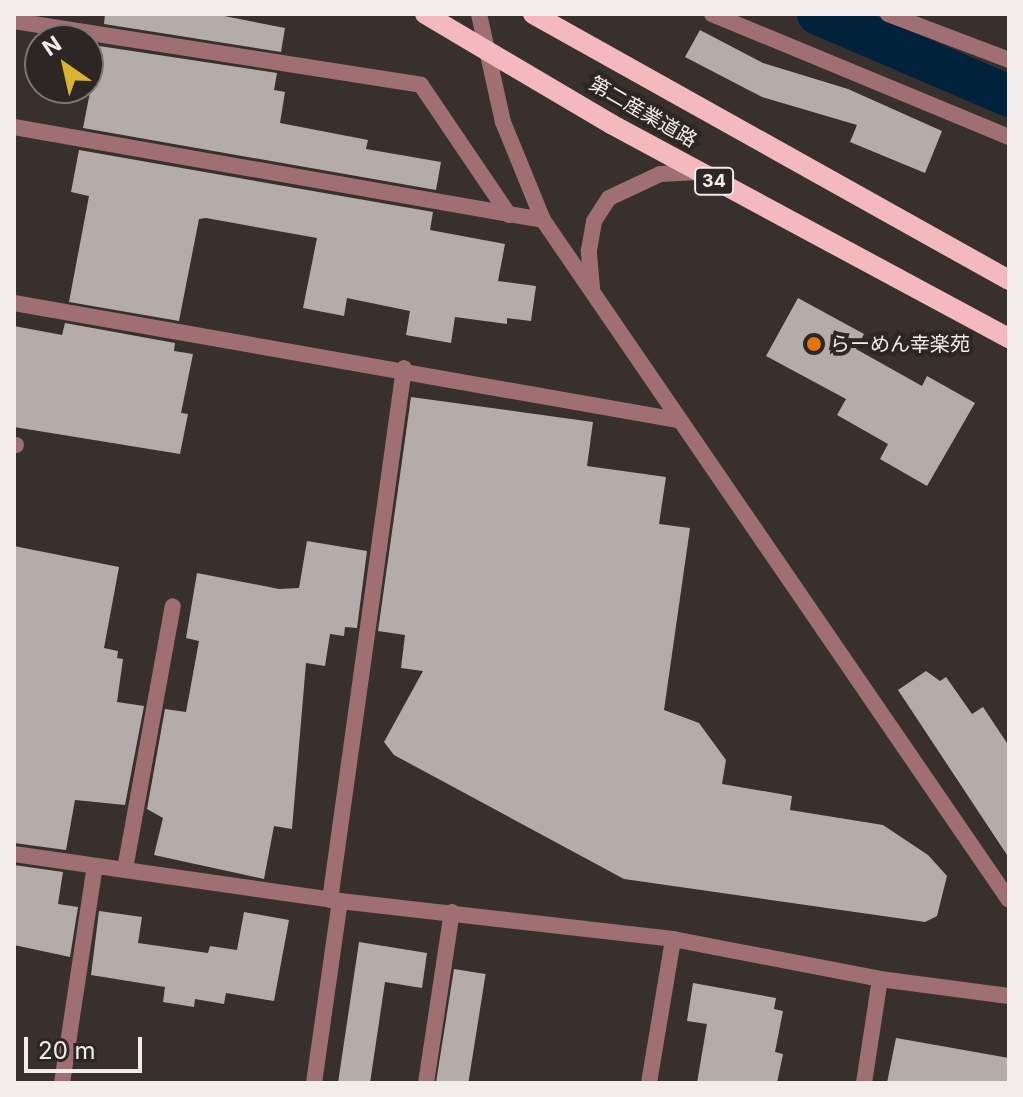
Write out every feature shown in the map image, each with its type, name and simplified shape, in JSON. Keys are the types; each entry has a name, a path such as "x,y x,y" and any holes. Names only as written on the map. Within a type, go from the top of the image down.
{"main road":[{"name":"第二産業道路","path":"425,14 485,45 698,172 1009,338"},
{"name":"第二産業道路","path":"533,14 1009,280"}],"street":[{"path":"479,14 503,122 543,220 677,420 1009,900"},
{"path":"712,14 1009,137"},
{"path":"888,14 1009,60"},
{"path":"14,21 421,85 509,215"},
{"path":"14,127 543,220"},
{"path":"592,290 589,250 594,221 609,198 660,174 698,172"},
{"path":"14,303 404,368 677,420"},
{"path":"314,1083 404,368"},
{"path":"125,869 173,606"},
{"path":"14,854 335,900 673,939 880,979 1009,996"},
{"path":"62,1083 95,866"},
{"path":"426,1083 452,912"},
{"path":"649,1083 673,939"},
{"path":"864,1083 880,979"}],"building":[{"path":"105,14 214,14 285,28 281,52 104,24"},
{"path":"700,30 763,63 848,89 942,131 925,173 850,142 857,125 762,97 685,57"},
{"path":"104,47 277,73 274,90 285,92 280,123 368,140 366,149 441,162 436,190 83,128 88,104 104,104"},
{"path":"79,150 433,212 430,230 505,244 498,281 536,286 531,321 507,318 507,324 455,317 451,343 406,335 410,311 347,298 344,316 303,308 317,238 206,218 199,219 179,321 69,302 89,196 71,192"},
{"path":"798,298 864,334 856,349 922,386 927,376 975,403 927,486 880,459 888,444 837,415 846,399 766,356"},
{"path":"65,323 175,343 174,351 193,354 181,413 188,414 180,454 14,427 14,326 62,335"},
{"path":"411,397 593,422 587,466 666,477 659,524 690,528 664,710 699,723 726,760 722,784 792,796 790,810 883,825 928,855 947,876 937,916 925,922 624,879 394,755 384,742 423,671 401,668 405,635 378,631"},
{"path":"307,541 367,551 357,628 345,627 344,636 330,634 325,666 306,663 292,829 274,826 264,879 154,855 163,818 147,809 165,709 186,712 199,641 186,638 197,573 279,589 299,588"},
{"path":"14,546 119,567 104,648 118,651 117,658 123,659 117,702 144,706 125,805 75,800 66,850 14,843"},
{"path":"926,671 940,681 946,677 972,714 983,707 1009,746 1009,858 898,690"},
{"path":"14,865 63,872 58,904 78,907 70,957 14,945"},
{"path":"99,911 142,917 138,943 208,953 210,946 237,950 244,912 289,920 274,1001 226,993 224,1004 195,999 194,1007 163,1002 165,987 91,975"},
{"path":"359,942 427,953 422,988 385,982 370,1083 338,1083"},
{"path":"454,969 486,974 468,1083 436,1083"},
{"path":"693,983 776,998 774,1009 783,1011 775,1052 783,1054 777,1083 697,1083 707,1024 687,1021"},
{"path":"896,1038 1009,1058 1009,1083 887,1083"}],"waterway":[{"path":"818,14 1009,96"}],"place":[{"name":"らーめん幸楽苑","path":"814,344"}]}
